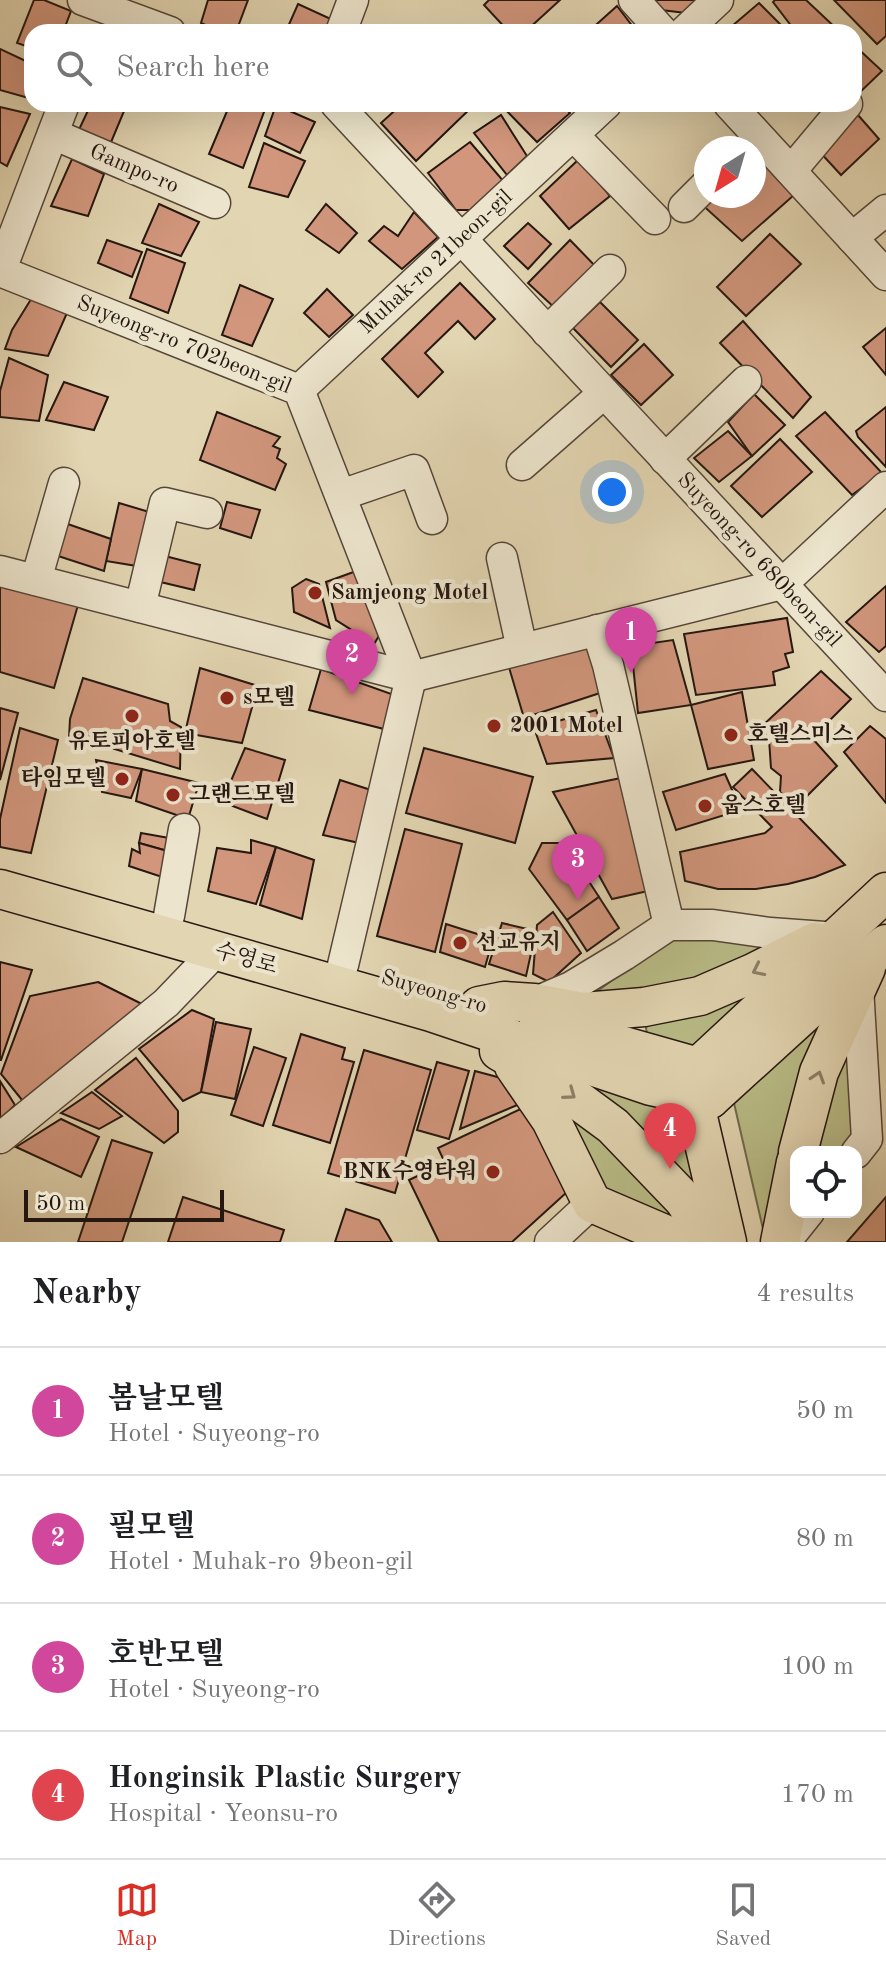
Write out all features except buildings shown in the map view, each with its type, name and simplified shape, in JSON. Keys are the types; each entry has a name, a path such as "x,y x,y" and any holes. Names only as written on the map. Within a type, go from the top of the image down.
{"main road":[{"name":"Suyeong-ro","path":"0,864 479,1006 700,1087"},
{"name":"수영로","path":"0,889 431,1012 651,1086 700,1087"},
{"path":"479,1006 504,1001 583,1012 644,1007 700,996 825,937 880,898"},
{"path":"700,1087 880,898"},
{"path":"700,1087 871,963"},
{"path":"800,1146 819,1072 871,963"},
{"path":"431,1012 470,1039 505,1054 556,1084 613,1126 683,1199 712,1242"},
{"path":"505,1054 551,1120 592,1203 683,1242"},
{"path":"700,1087 727,1242"},
{"path":"700,1087 750,1242"},
{"path":"782,1242 790,1196"}],"street":[{"path":"344,24 353,0"},
{"path":"634,0 656,24"},
{"path":"692,24 718,0"},
{"path":"95,10 143,24"},
{"path":"0,271 61,112"},
{"name":"Suyeong-ro 680beon-gil","path":"343,112 886,696"},
{"name":"Muhak-ro 21beon-gil","path":"299,390 597,112"},
{"path":"734,112 748,136"},
{"path":"791,171 840,112"},
{"name":"Gampo-ro","path":"53,134 215,203"},
{"path":"573,135 655,219"},
{"path":"766,153 791,171 886,275"},
{"path":"684,207 694,197"},
{"path":"852,238 886,210"},
{"path":"547,332 610,270"},
{"name":"Suyeong-ro 702beon-gil","path":"0,271 299,390 411,677"},
{"name":"Suyeong-ro 680beon-gil","path":"665,459 746,381"},
{"path":"522,465 604,393"},
{"path":"341,495 414,470 432,519"},
{"path":"36,580 64,483"},
{"path":"0,571 411,677 782,584 886,487"},
{"path":"140,607 165,503 207,513"},
{"path":"502,558 522,649"},
{"path":"597,630 669,925"},
{"path":"343,965 411,677"},
{"path":"169,916 184,829"},
{"path":"534,1003 571,987 669,925 713,925 825,937"},
{"path":"0,1138 166,1003 216,951"},
{"path":"870,1146 871,963"},
{"path":"550,1242 592,1203"},
{"path":"782,1242 804,1218"}],"green space":[{"path":"694,934 768,946 692,983 591,996 670,937"},
{"path":"785,971 693,1048 647,1034 646,1028 650,1022"},
{"path":"856,1005 860,1138 853,1146 814,1146"},
{"path":"821,1022 766,1242 734,1103"},
{"path":"550,1070 680,1105 701,1196"},
{"path":"552,1100 600,1136 700,1239 601,1194"}],"place":[{"name":"Samjeong Motel","path":"315,593"},
{"name":"봄날모텔","path":"631,673"},
{"name":"필모텔","path":"352,695"},
{"name":"s모텔","path":"227,698"},
{"name":"유토피아호텔","path":"132,716"},
{"name":"2001 Motel","path":"494,726"},
{"name":"호텔스미스","path":"731,735"},
{"name":"타임모텔","path":"122,779"},
{"name":"그랜드모텔","path":"173,795"},
{"name":"웁스호텔","path":"705,806"},
{"name":"호반모텔","path":"578,900"},
{"name":"선교유지","path":"460,943"},
{"name":"Honginsik Plastic Surgery","path":"670,1169"},
{"name":"BNK수영타워","path":"493,1172"}]}
